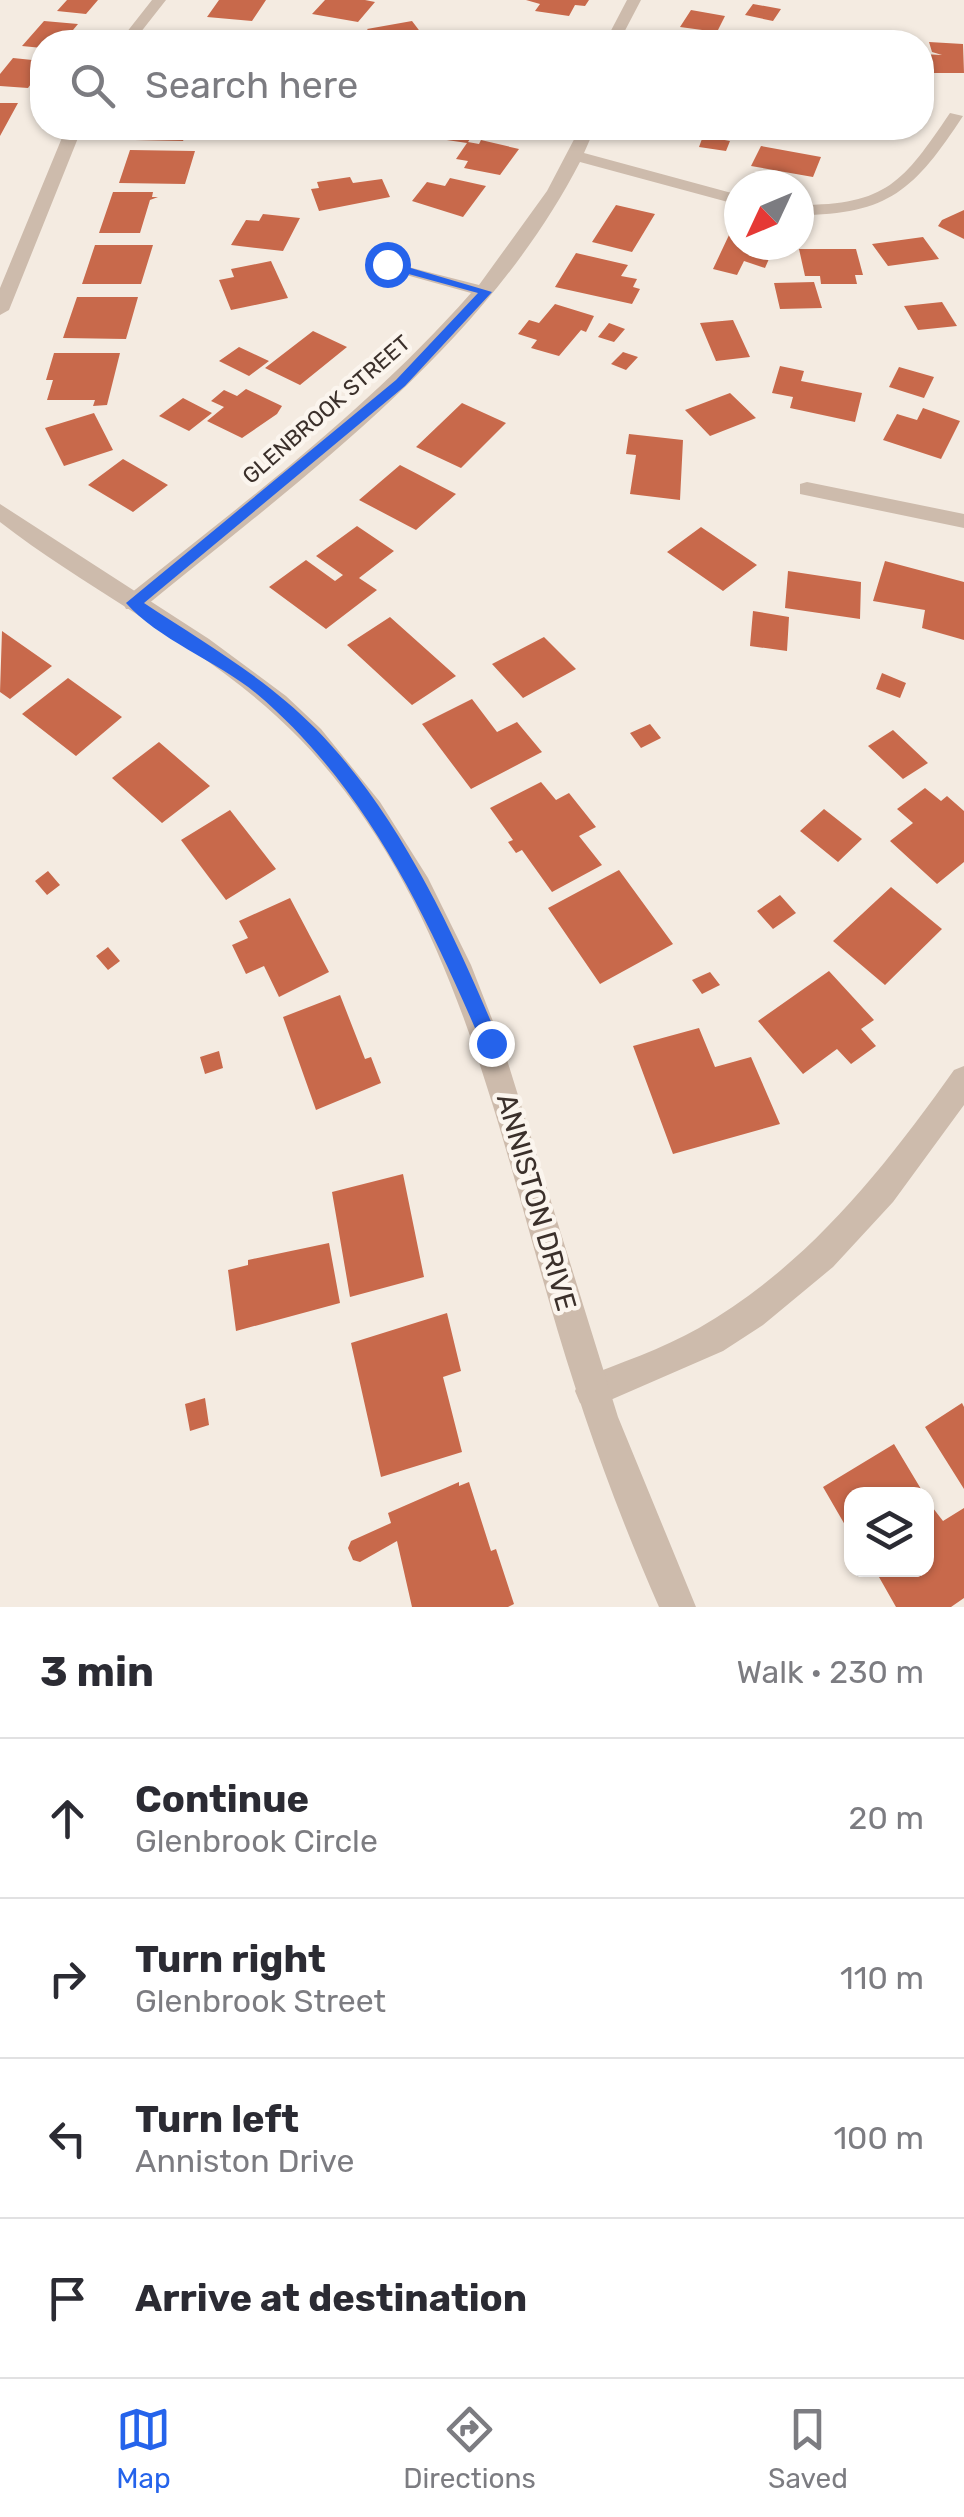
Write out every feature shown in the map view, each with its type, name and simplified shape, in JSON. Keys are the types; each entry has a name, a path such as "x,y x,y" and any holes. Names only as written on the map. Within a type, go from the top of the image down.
{"street":[{"path":"135,30 158,0"},
{"path":"618,30 634,0"},
{"path":"814,210 841,210 899,190 918,174 955,116"},
{"path":"0,310 69,140"},
{"name":"GLENBROOK STREET","path":"134,603 400,383 486,292 577,156 583,140"},
{"path":"577,156 724,196"},
{"path":"387,264 486,292"},
{"path":"808,488 964,522"},
{"name":"ANNISTON DRIVE","path":"0,511 40,544 260,688 310,733 357,788 403,859 450,945 491,1043 592,1390 678,1607"},
{"path":"592,1390 709,1340 789,1287 856,1226 964,1080"}],"building":[{"path":"67,0 98,0 86,14 57,11"},
{"path":"219,0 266,0 252,21 207,17"},
{"path":"325,0 375,2 358,22 312,14"},
{"path":"526,0 589,0 585,6 575,5 569,16 535,11 540,4"},
{"path":"753,4 781,9 773,21 745,15"},
{"path":"691,10 725,16 718,30 680,27"},
{"path":"44,21 78,24 73,30 36,30"},
{"path":"412,21 419,30 368,30"},
{"path":"934,42 963,44 964,73 934,73 934,55 942,55 934,53"},
{"path":"13,58 30,60 28,88 0,86 0,74"},
{"path":"0,103 18,103 0,136"},
{"path":"447,140 479,144 481,140 519,149 500,175 464,168 468,161 456,159 467,143"},
{"path":"702,140 730,141 726,151 699,147"},
{"path":"761,146 821,157 814,174 814,170 751,166"},
{"path":"130,150 195,151 185,184 119,183"},
{"path":"350,177 353,183 382,179 390,197 319,211 311,189 319,188 317,182"},
{"path":"450,178 486,186 463,217 412,201 427,182 445,186"},
{"path":"113,192 153,192 152,197 158,197 150,200 140,233 99,233"},
{"path":"616,205 655,214 632,252 592,242"},
{"path":"964,210 964,239 938,226 942,220"},
{"path":"263,214 300,218 283,251 231,245 246,220 259,221"},
{"path":"923,237 939,259 888,266 872,244"},
{"path":"95,245 153,245 141,284 82,284"},
{"path":"724,246 724,260 768,260 765,268 744,261 737,275 713,269"},
{"path":"814,249 856,249 863,275 855,275 857,284 821,284 820,276 805,276 801,260 814,260"},
{"path":"576,253 628,265 621,276 637,279 633,287 640,289 632,304 555,287"},
{"path":"271,261 288,298 231,310 219,280 234,277 231,269"},
{"path":"814,282 822,308 780,309 774,283"},
{"path":"77,297 138,297 126,339 63,338"},
{"path":"942,302 957,326 918,330 904,306"},
{"path":"555,304 594,316 586,332 581,330 559,356 531,348 537,340 518,334 529,320 539,323"},
{"path":"733,320 750,357 716,361 700,323"},
{"path":"609,323 625,329 614,342 598,337"},
{"path":"313,331 347,347 300,385 265,368"},
{"path":"239,347 269,361 249,376 219,361"},
{"path":"623,352 638,357 626,370 611,364"},
{"path":"54,353 120,353 107,405 93,406 95,400 47,400 53,380 46,380"},
{"path":"780,366 804,371 801,381 862,393 855,422 790,408 793,397 772,393"},
{"path":"899,367 934,377 924,398 889,387"},
{"path":"246,389 282,406 277,414 242,438 207,421 224,407 211,401 224,390 237,396"},
{"path":"730,393 756,418 710,436 685,410"},
{"path":"183,398 212,413 189,431 159,416"},
{"path":"462,403 506,423 461,468 416,447"},
{"path":"923,408 960,421 941,459 883,440 897,414 917,420"},
{"path":"94,413 113,450 64,466 45,428"},
{"path":"629,434 683,440 680,500 630,494 636,455 626,454"},
{"path":"123,459 168,485 133,512 88,485"},
{"path":"400,465 456,494 416,530 359,500"},
{"path":"357,526 394,551 359,578 377,590 326,629 269,587 306,560 335,581 343,575 316,556"},
{"path":"701,527 757,565 723,591 667,552"},
{"path":"885,561 964,582 964,640 922,628 925,610 873,601"},
{"path":"788,571 861,582 860,619 785,608"},
{"path":"753,611 789,617 787,651 750,646"},
{"path":"390,617 456,676 412,705 347,645"},
{"path":"2,631 52,666 10,699 0,692"},
{"path":"544,637 576,669 523,698 492,664"},
{"path":"882,673 906,683 900,698 876,689"},
{"path":"68,678 122,717 76,756 22,714"},
{"path":"472,699 497,732 517,722 542,752 471,789 422,724"},
{"path":"650,724 661,738 641,748 630,733"},
{"path":"893,730 928,763 903,779 868,746"},
{"path":"159,742 210,786 162,823 112,778"},
{"path":"541,782 556,800 569,793 596,827 579,836 602,865 552,892 522,850 516,853 508,842 513,840 490,808"},
{"path":"925,788 941,801 947,796 964,811 964,862 937,884 890,841 913,823 897,809"},
{"path":"824,809 862,839 838,862 800,831"},
{"path":"230,810 276,869 226,900 181,840"},
{"path":"619,870 673,944 600,984 548,908"},
{"path":"48,871 60,885 47,895 35,881"},
{"path":"891,887 942,929 885,985 833,941"},
{"path":"780,895 796,913 773,929 757,911"},
{"path":"290,898 329,972 279,997 264,966 246,974 232,945 248,938 239,921"},
{"path":"108,947 120,961 108,970 96,956"},
{"path":"829,971 874,1020 861,1029 876,1046 851,1064 837,1049 803,1074 758,1021"},
{"path":"710,972 720,985 702,994 692,980"},
{"path":"340,995 365,1059 371,1057 381,1083 316,1110 283,1017"},
{"path":"699,1028 715,1067 751,1057 780,1124 673,1154 633,1046"},
{"path":"219,1051 223,1068 205,1074 200,1057"},
{"path":"403,1174 424,1277 350,1297 332,1192"},
{"path":"329,1243 340,1303 236,1331 228,1270 248,1265 248,1260"},
{"path":"447,1313 461,1371 443,1377 462,1452 381,1477 351,1343"},
{"path":"205,1398 209,1425 190,1431 185,1404"},
{"path":"962,1403 964,1407 964,1489 925,1427"},
{"path":"894,1444 920,1487 844,1487 844,1523 823,1487"},
{"path":"459,1482 459,1486 469,1482 491,1551 496,1549 514,1604 508,1607 412,1607 397,1541 360,1562 353,1560 348,1548 351,1541 391,1523 388,1513"},
{"path":"964,1508 964,1598 951,1607 896,1607 879,1577 934,1577 934,1509 943,1521"}],"route":[{"path":"387,264 486,292 400,383 134,603 260,688 310,733 357,788 403,859 450,945 491,1043"}]}
